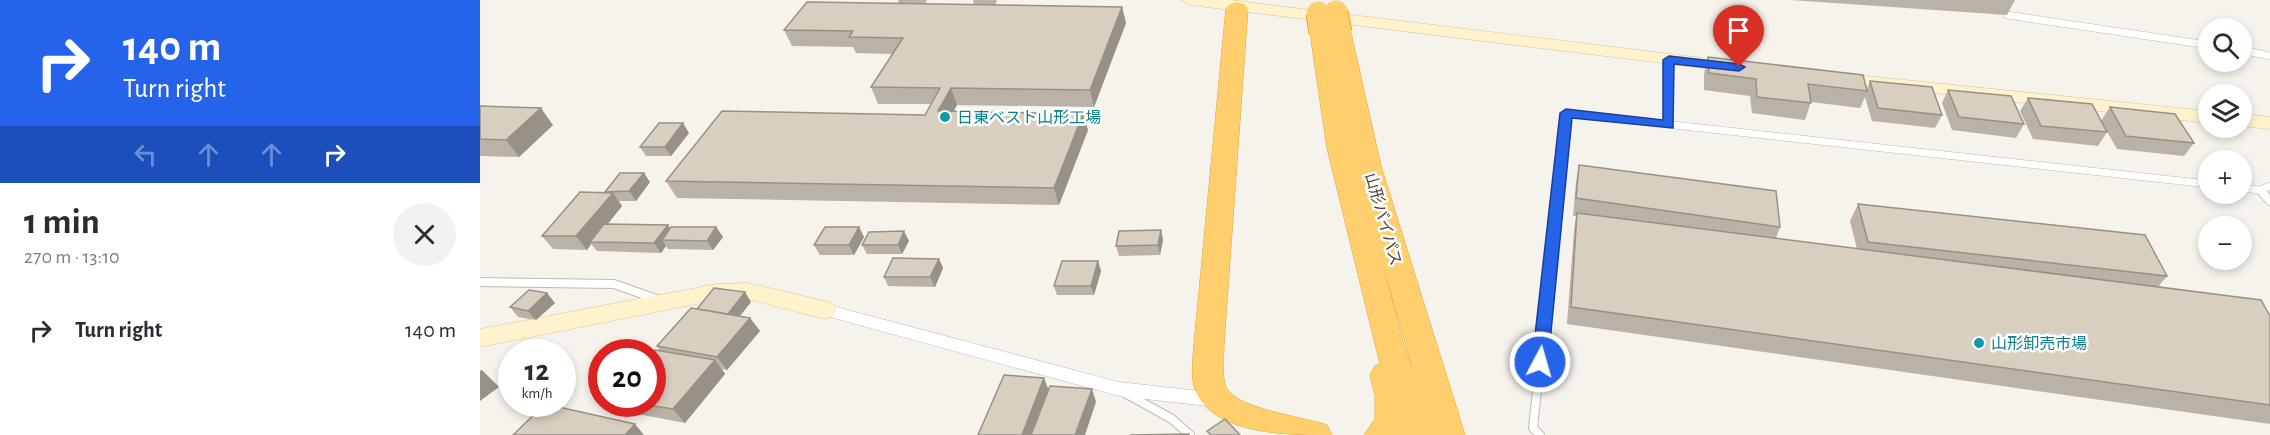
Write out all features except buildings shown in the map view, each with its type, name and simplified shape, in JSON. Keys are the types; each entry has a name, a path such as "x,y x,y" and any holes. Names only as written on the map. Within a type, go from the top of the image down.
{"highway":[{"path":"1237,8 1209,344 1209,378 1216,400 1239,413 1287,429 1315,435"},
{"name":"山形バイパス","path":"1328,15 1340,148 1389,345 1420,435"},
{"name":"山形バイパス","path":"1328,15 1368,166 1448,435"},
{"path":"1369,262 1365,280 1368,314 1392,395 1391,424 1381,435"}],"street":[{"path":"1190,0 1237,8 1751,68"},
{"path":"1821,76 2198,116"},
{"path":"2252,121 2270,123"},
{"path":"480,338 717,292 748,291 1119,390 1216,400"}],"lane":[{"path":"2007,15 2198,44"},
{"path":"2252,52 2270,56"},
{"path":"1669,60 1669,125"},
{"path":"1540,435 1533,428 1566,113 2198,183"},
{"path":"2252,189 2260,190 2270,186"},
{"path":"2260,190 2270,201"},
{"path":"480,282 614,284 667,302"},
{"path":"1119,390 1172,419 1190,435"}],"place":[{"name":"日東ベスト山形工場","path":"945,117"},
{"name":"山形卸売市場","path":"1979,343"}],"route":[{"path":"1540,362 1566,113 1669,125 1669,60 1739,67"}]}
